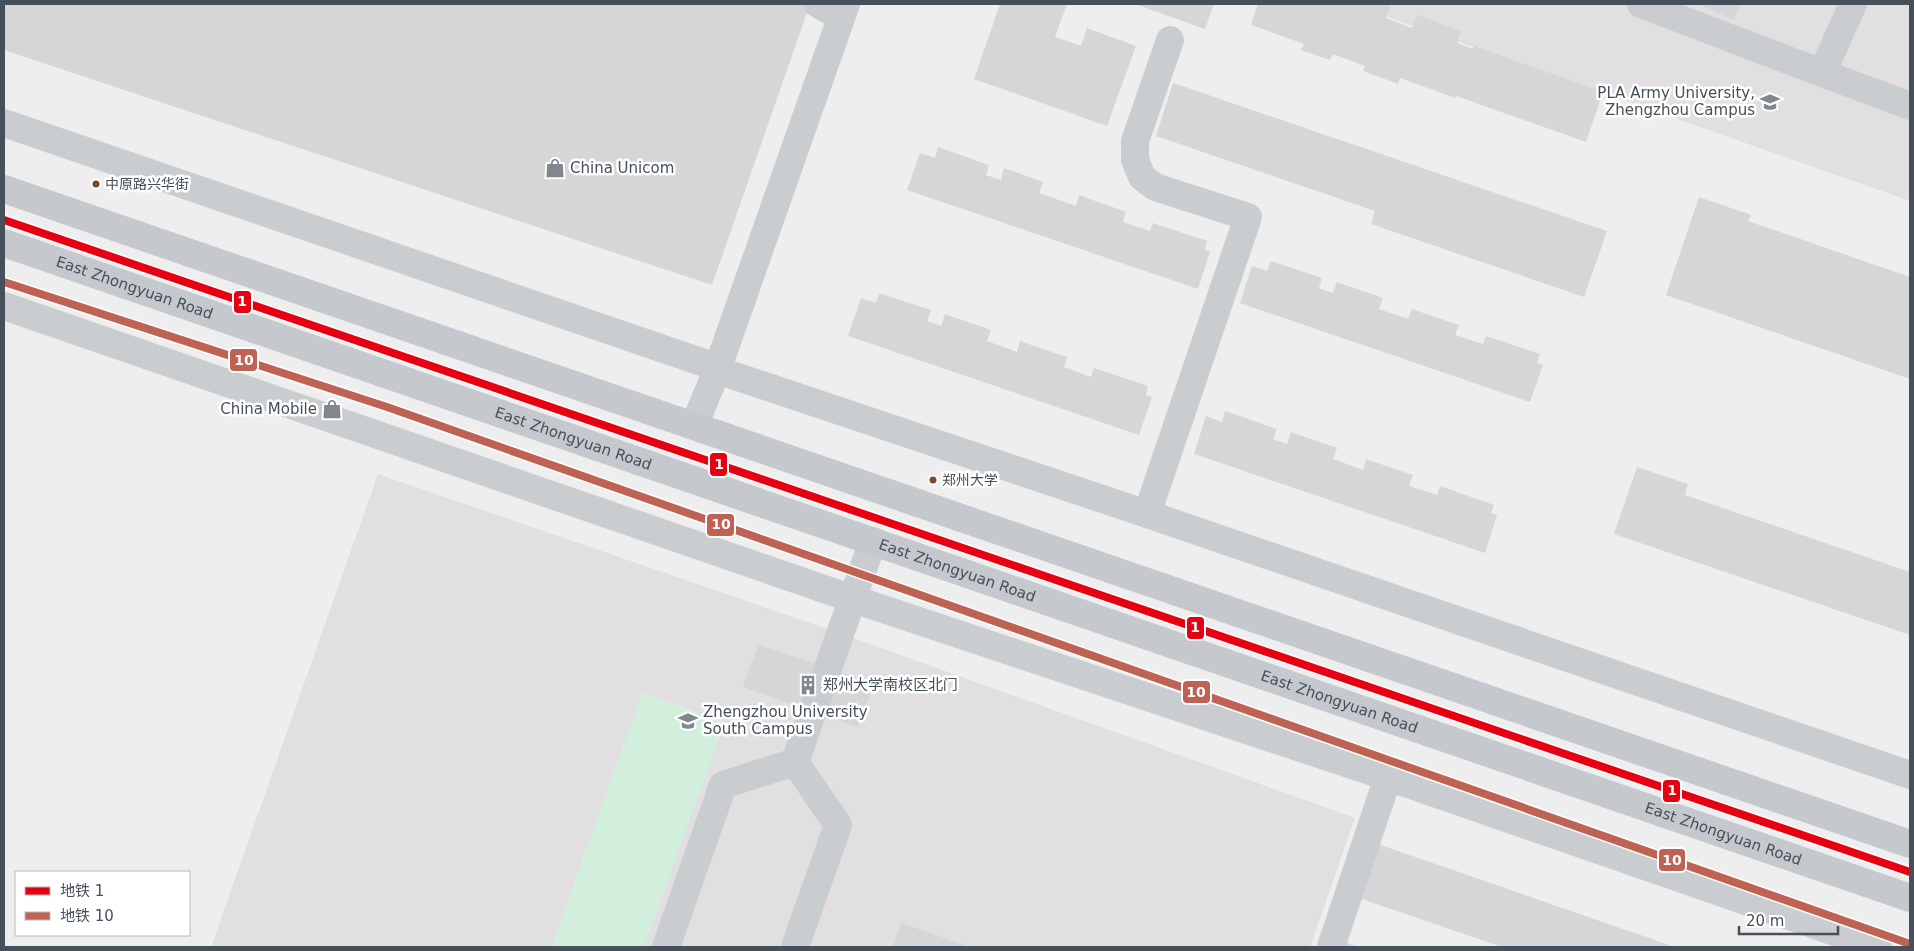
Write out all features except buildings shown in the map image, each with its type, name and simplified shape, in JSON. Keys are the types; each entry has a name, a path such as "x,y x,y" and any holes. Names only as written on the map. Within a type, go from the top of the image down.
{"main road":[{"path":"4,189 1910,844"},
{"name":"East Zhongyuan Road","path":"4,242 1910,898"}],"street":[{"path":"694,426 717,370 844,10 818,4"},
{"path":"1641,4 1910,106"},
{"path":"1822,72 1852,4"},
{"path":"1147,514 1248,217 1155,187 1142,177 1134,160 1135,141 1170,40"},
{"path":"4,123 716,367 717,370 1147,514 1910,775"},
{"path":"4,306 853,599 1388,777 1878,947"},
{"path":"795,762 873,541"},
{"path":"666,947 723,785 795,762"},
{"path":"795,762 838,825 795,947"},
{"path":"1331,947 1388,777"}],"shaded area":[{"name":"PLA Army University, Zhengzhou Campus","path":"1351,4 1910,4 1910,201"},
{"name":"Zhengzhou University South Campus","path":"378,474 842,634 1355,818 1310,947 211,947"}],"green space":[{"path":"642,693 725,722 644,947 551,947"}],"metro line":[{"name":"1","path":"4,220 1910,872"},
{"name":"10","path":"4,282 387,407 1910,944"}],"place":[{"name":"PLA Army University, Zhengzhou Campus","path":"1770,102"},
{"name":"China Unicom","path":"555,168"},
{"name":"中原路兴华街","path":"96,184"},
{"name":"China Mobile","path":"332,409"},
{"name":"郑州大学","path":"933,480"},
{"name":"郑州大学南校区北门","path":"808,685"},
{"name":"Zhengzhou University South Campus","path":"688,721"}]}
